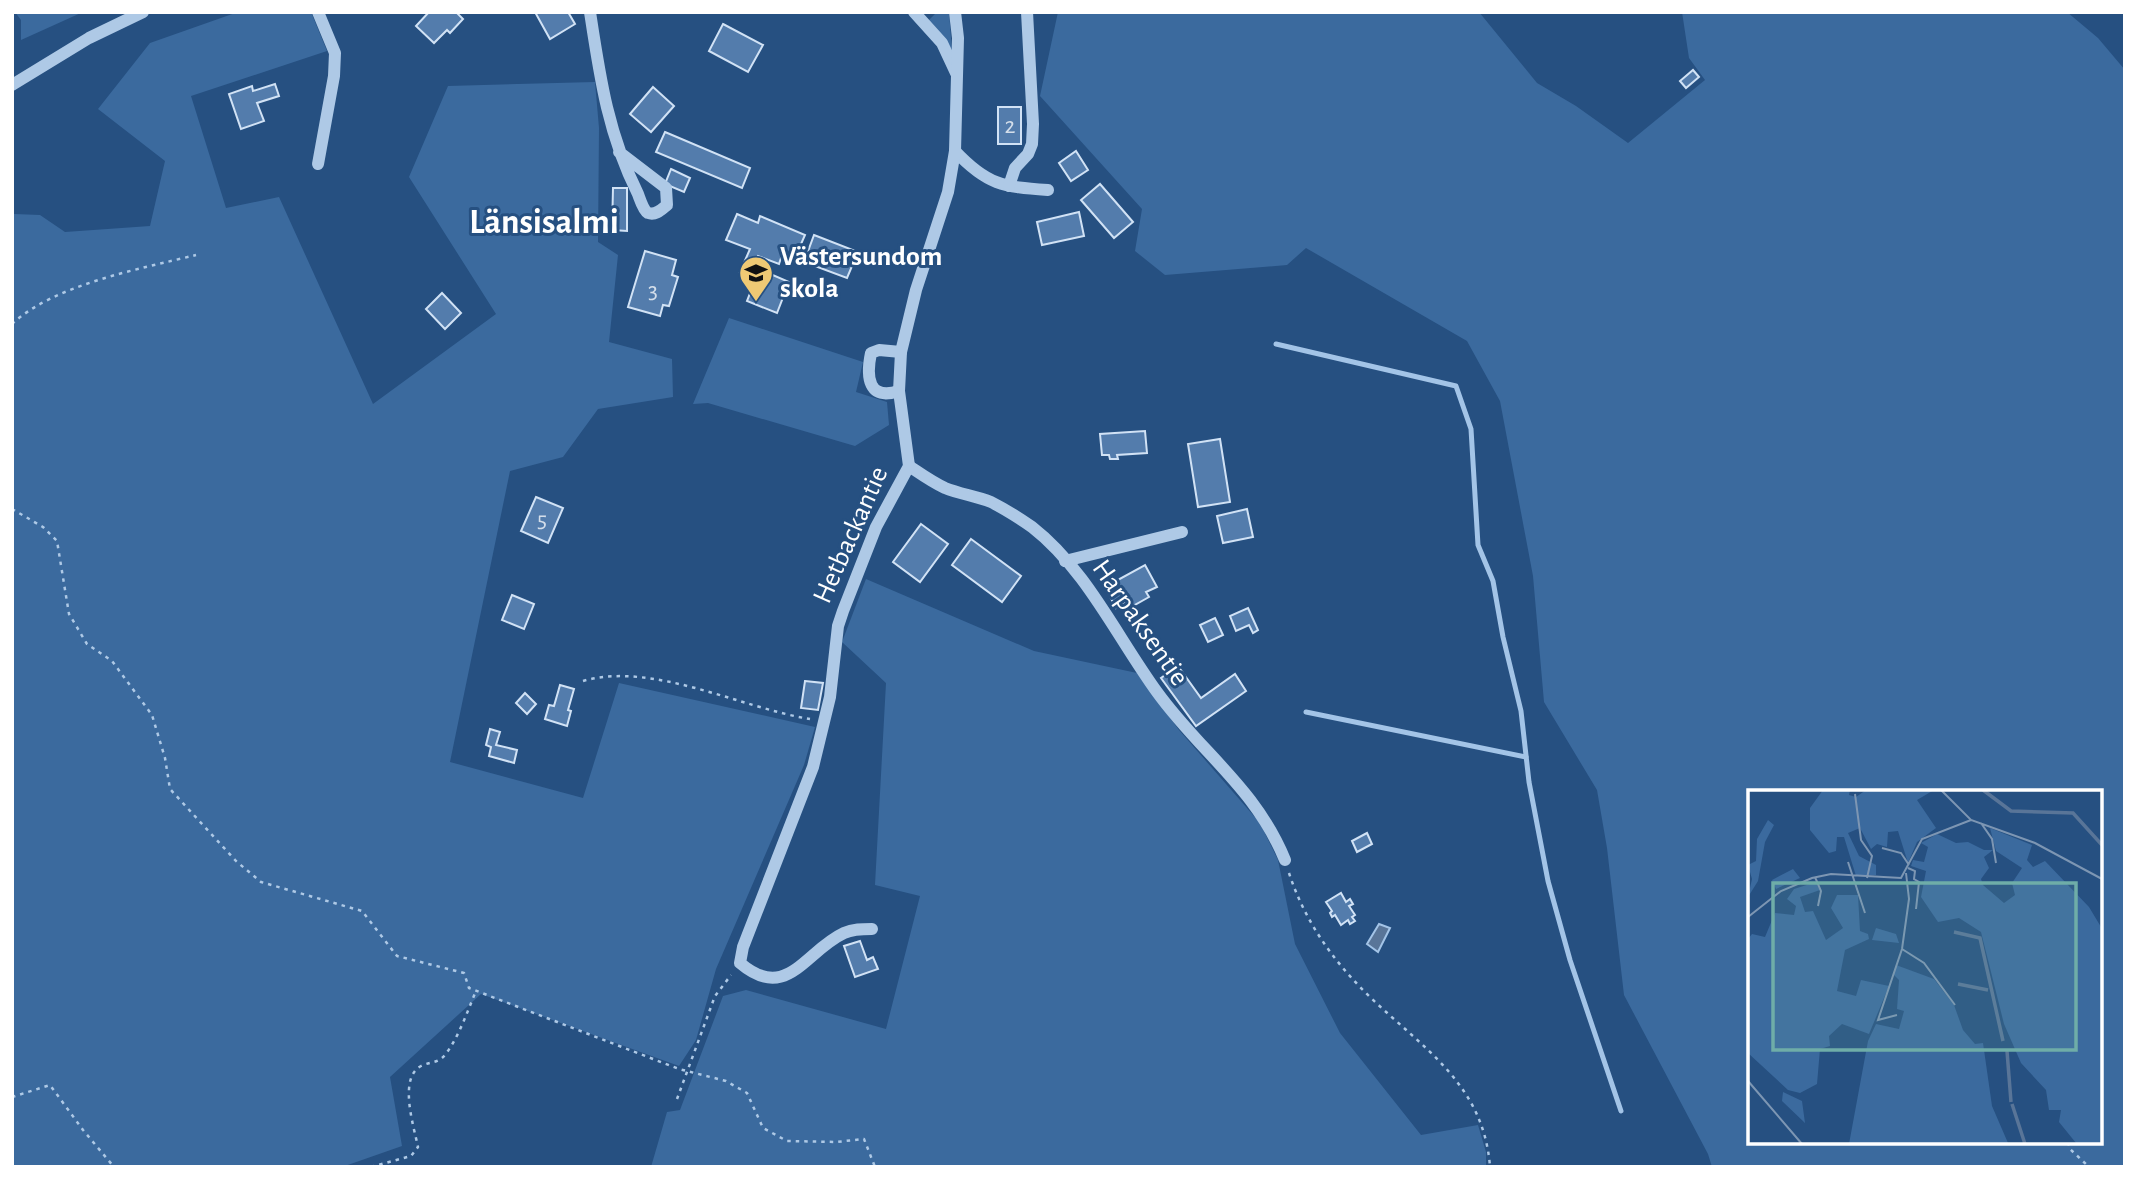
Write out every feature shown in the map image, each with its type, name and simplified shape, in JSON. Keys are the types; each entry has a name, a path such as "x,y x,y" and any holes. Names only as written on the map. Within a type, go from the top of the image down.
{"street":[{"path":"12,85 89,38 143,12"},
{"path":"318,12 335,53 334,76 318,164"},
{"path":"590,12 600,80 612,134 646,212 659,212 667,205 666,188 620,152"},
{"name":"Hetbackantie","path":"914,12 942,43 957,77"},
{"name":"Hetbackantie","path":"740,963 743,947 813,766 830,697 838,626 843,611 876,527 909,466 899,391 901,352 916,290 948,192 955,151 958,38 955,12"},
{"path":"1009,186 1015,168 1028,154 1032,144 1027,12"},
{"path":"955,151 973,170 990,181 1048,190"},
{"path":"899,391 882,394 874,391 871,386 870,360 871,353 875,351 901,352"},
{"name":"Harpaksentie","path":"909,466 946,488 991,502 1020,518 1065,561 1106,615 1158,693 1250,799 1270,829 1285,860"},
{"path":"1065,561 1182,531"},
{"path":"740,963 755,975 770,979 787,975 844,933 872,929"}],"path":[{"path":"12,324 25,312 82,285 196,256"},
{"path":"12,509 43,527 57,541 69,614 87,644 112,661 152,715 165,758 170,789 236,861 261,882 362,911 397,956 464,973 469,988 678,1069 726,1081 747,1093 763,1128 787,1141 836,1142 864,1139 875,1167"},
{"path":"583,681 598,676 649,677 793,716 824,721"},
{"path":"1285,860 1312,929 1325,946 1368,995 1434,1054 1472,1101 1486,1142 1490,1167"},
{"path":"677,1099 715,996 740,963"},
{"path":"371,1167 411,1156 418,1147 408,1086 412,1075 421,1066 439,1062 447,1052 477,991"},
{"path":"12,1097 50,1085 114,1167"},
{"path":"2069,1144 2070,1149 2089,1167"}],"shaded area":[{"path":"15,12 83,12 21,40 21,20"},
{"path":"238,12 311,12 327,51 191,96 226,208 279,197 373,404 496,314 409,177 448,86 595,82 599,128 598,242 618,255 609,342 672,359 673,397 598,409 563,457 510,471 450,762 583,798 619,683 815,727 804,765 716,969 696,1040 679,1066 481,994 390,1077 402,1146 342,1167 12,1167 12,216 40,215 65,232 150,226 165,161 98,109 150,43"},
{"path":"937,12 949,12 952,51 928,21"},
{"path":"1058,12 1479,12 1537,83 1576,106 1628,143 1705,80 1689,58 1682,12 2067,12 2098,38 2125,70 2125,1167 1712,1167 1708,1154 1624,995 1607,848 1597,790 1544,702 1533,576 1500,401 1467,341 1306,248 1287,265 1165,275 1135,251 1142,209 1040,96"},
{"path":"729,318 863,362 856,392 887,402 889,425 855,446 708,403 693,404"},
{"path":"866,579 1034,651 1137,673 1179,730 1260,823 1278,860 1295,944 1340,1033 1421,1135 1478,1125 1486,1152 1486,1167 651,1167 667,1112 680,1110 723,996 746,990 886,1029 920,896 875,885 886,683 842,642"},
{"path":"1379,924 1390,928 1378,952 1367,944"}],"building":[{"path":"429,12 456,12 463,19 450,33 447,30 434,43 416,26"},
{"path":"535,12 568,12 575,24 550,39"},
{"path":"723,24 763,45 748,72 709,51"},
{"path":"1693,70 1699,77 1686,88 1680,81"},
{"path":"275,84 279,96 257,103 264,121 241,129 229,94 252,86 253,91"},
{"path":"653,87 674,106 651,132 630,114"},
{"path":"998,107 1021,107 1021,144 998,144"},
{"path":"665,132 750,168 742,188 656,152"},
{"path":"1076,151 1088,170 1071,181 1059,163"},
{"path":"671,169 690,178 684,192 665,184"},
{"path":"1100,184 1133,222 1114,238 1081,200"},
{"path":"613,188 627,188 627,231 612,230"},
{"path":"1079,212 1084,236 1042,245 1037,222"},
{"path":"737,214 758,223 760,216 805,235 794,260 782,255 779,264 758,256 754,267 789,282 777,313 747,301 756,278 740,272 750,249 726,240"},
{"path":"814,235 858,252 847,278 804,262"},
{"path":"645,251 676,260 672,275 678,277 669,306 663,305 660,316 628,307"},
{"path":"442,293 461,313 445,329 426,309"},
{"path":"1145,431 1147,453 1117,455 1118,459 1102,455 1100,434"},
{"path":"1220,439 1230,502 1198,507 1188,444"},
{"path":"536,497 563,508 548,543 521,531"},
{"path":"1247,509 1253,537 1223,543 1217,516"},
{"path":"921,524 948,544 920,582 893,562"},
{"path":"971,539 1021,576 1002,602 952,565"},
{"path":"1145,565 1157,587 1146,592 1149,597 1131,607 1128,601 1116,608 1105,587"},
{"path":"512,595 534,604 524,629 502,620"},
{"path":"1248,608 1258,630 1253,633 1249,625 1236,631 1230,616"},
{"path":"1215,618 1223,635 1208,642 1200,625"},
{"path":"1178,666 1201,698 1235,674 1246,691 1196,726 1161,678"},
{"path":"805,681 823,683 818,710 801,708"},
{"path":"560,685 574,689 567,726 545,719 549,705 554,706"},
{"path":"525,693 536,704 527,714 516,703"},
{"path":"490,729 500,732 496,745 517,750 514,763 489,756 491,747 486,745"},
{"path":"1367,833 1372,844 1357,852 1352,841"},
{"path":"1341,893 1346,902 1350,899 1353,904 1349,906 1355,915 1352,917 1355,921 1350,924 1348,920 1341,925 1335,915 1332,917 1332,911 1326,902"},
{"path":"860,941 867,960 873,957 878,969 855,977 844,946"}],"waterway":[{"path":"1276,344 1456,386 1471,429 1478,545 1493,581 1521,711 1529,782 1548,881 1570,960 1621,1111"},
{"path":"1306,712 1526,757"}],"place":[{"name":"Västersundom skola","path":"756,303"}],"district":[{"name":"Länsisalmi","path":"544,222"}]}
